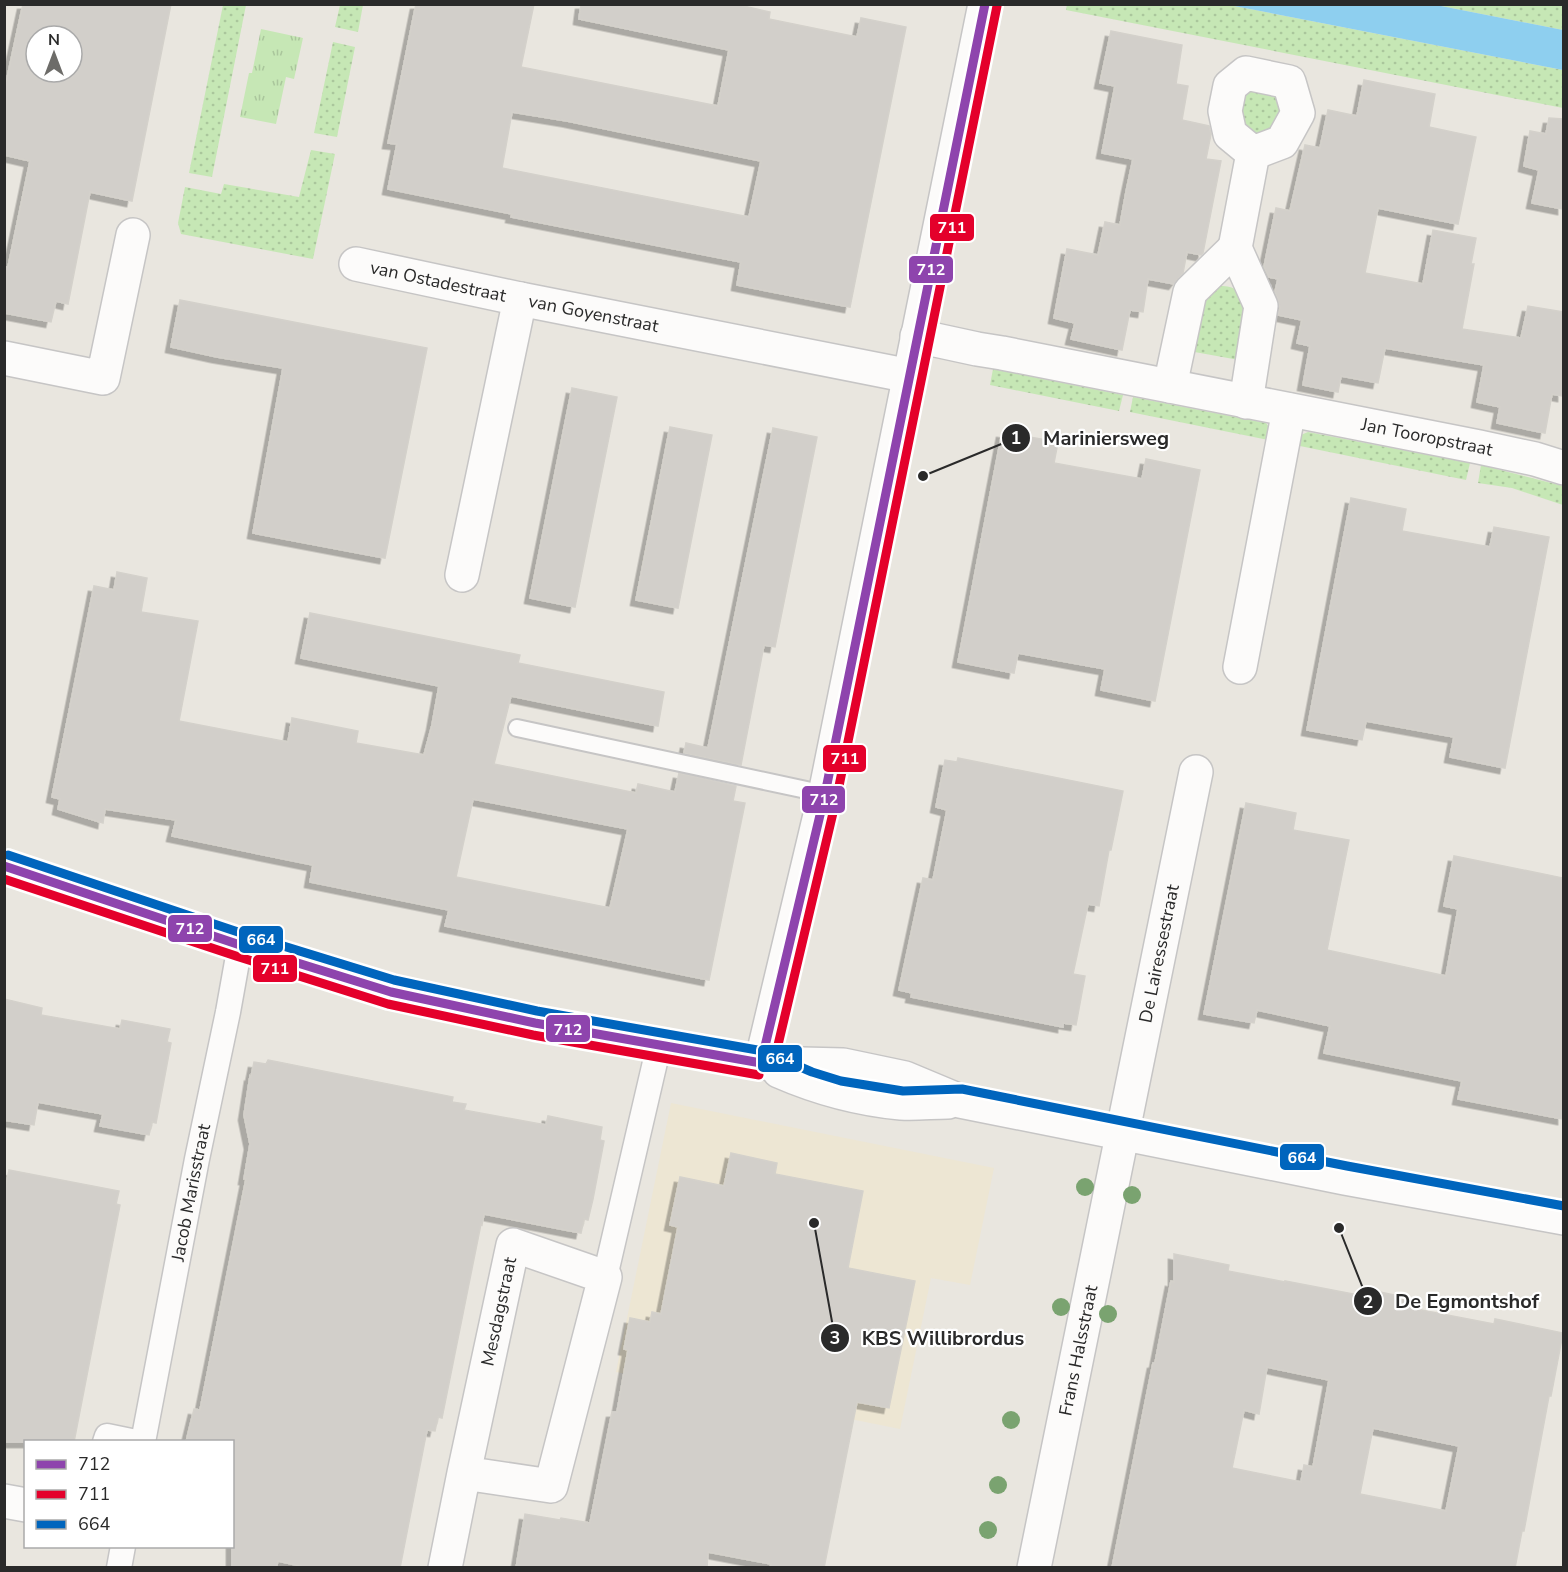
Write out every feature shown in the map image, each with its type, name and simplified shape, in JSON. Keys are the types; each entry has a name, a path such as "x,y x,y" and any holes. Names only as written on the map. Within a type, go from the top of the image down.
{"street":[{"path":"761,1063 825,794 985,4"},
{"path":"1170,387 1190,292 1234,248 1254,153"},
{"path":"4,358 103,378 134,235"},
{"path":"1234,248 1261,306 1246,402"},
{"name":"van Ostadestraat","path":"356,264 520,299"},
{"name":"van Goyenstraat","path":"462,576 520,299 910,376"},
{"name":"Jan Tooropstraat","path":"917,336 1479,447 1535,459 1563,468"},
{"path":"1240,667 1289,410"},
{"name":"De Lairessestraat","path":"1122,1134 1196,772"},
{"path":"4,867 391,992 535,1023 761,1063 843,1065 905,1078 960,1101 1345,1178 1563,1218"},
{"name":"Jacob Marisstraat","path":"143,1440 240,945"},
{"path":"464,1473 551,1486 605,1277 659,1045"},
{"name":"Frans Halsstraat","path":"1034,1568 1122,1134"},
{"name":"Mesdagstraat","path":"445,1568 513,1245 605,1277"},
{"path":"106,1440 107,1436 126,1440"},
{"path":"4,1501 24,1505"},
{"path":"119,1568 123,1548"}],"lane":[{"path":"517,728 825,794"}],"shaded area":[{"path":"671,1103 994,1168 970,1285 931,1278 900,1429 616,1372"}],"green space":[{"path":"1067,4 1229,5 1563,70 1563,108 1066,10"},
{"path":"223,5 246,5 212,177 189,173"},
{"path":"340,5 363,5 358,32 335,27"},
{"path":"1436,5 1563,5 1563,30"},
{"path":"261,29 303,38 294,79 286,77 276,124 240,117"},
{"path":"333,42 355,47 337,137 314,133"},
{"path":"1268,89 1286,103 1267,138 1248,133 1239,111 1248,93"},
{"path":"311,150 335,154 313,259 181,234 178,223 185,187 221,194 224,184 299,197"},
{"path":"1220,286 1236,290 1246,303 1239,360 1189,351 1197,308 1211,289"},
{"path":"993,369 1123,395 1119,411 990,385"},
{"path":"1133,397 1266,423 1274,434 1273,441 1130,412"},
{"path":"1308,432 1470,463 1466,480 1295,445 1296,437"},
{"path":"1481,465 1563,486 1563,505 1512,488 1478,483"}],"water":[{"path":"1229,5 1436,5 1563,30 1563,70"}],"building":[{"path":"23,4 171,4 132,201 90,192 68,304 56,301 51,322 4,313 4,267 8,267 30,161 4,155 4,92"},
{"path":"416,4 534,4 521,67 718,106 729,50 579,19 581,4 735,4 770,12 769,19 857,37 861,18 906,27 850,307 737,285 741,262 511,217 512,214 388,189 397,144 388,143","holes":["512,112 761,161 749,217 502,168"]},
{"path":"1111,31 1182,45 1176,84 1188,86 1182,120 1209,126 1211,134 1206,159 1221,161 1203,253 1201,255 1187,252 1183,273 1174,284 1148,279 1143,312 1130,310 1122,350 1071,339 1075,323 1054,318 1067,249 1098,255 1105,222 1120,225 1133,159 1102,153 1115,86 1100,83"},
{"path":"1364,80 1435,94 1429,127 1476,137 1458,224 1378,208 1365,273 1423,284 1433,230 1476,238 1471,264 1474,264 1462,329 1521,338 1528,306 1563,312 1563,396 1552,394 1545,433 1497,423 1500,407 1477,402 1484,365 1385,348 1378,383 1341,376 1338,392 1303,385 1310,346 1297,343 1302,320 1278,315 1280,308 1275,292 1278,279 1269,277 1264,267 1276,208 1290,211 1305,145 1320,148 1328,110 1357,116"},
{"path":"1549,118 1563,119 1563,209 1532,203 1539,170 1524,166 1530,131 1546,134"},
{"path":"180,300 427,348 385,558 253,533 283,368 171,347"},
{"path":"572,388 617,397 575,607 530,598"},
{"path":"670,427 712,435 678,608 636,600"},
{"path":"773,428 817,437 775,647 764,645 741,765 684,753 686,743 708,748"},
{"path":"1002,432 1058,442 1054,463 1142,479 1146,459 1200,470 1155,701 1101,690 1105,669 1018,653 1014,673 958,662"},
{"path":"1351,498 1406,509 1402,531 1490,547 1494,527 1549,537 1505,768 1450,757 1454,737 1366,721 1362,740 1307,730"},
{"path":"117,572 147,578 141,612 198,621 179,721 288,742 292,718 358,731 356,743 424,755 439,686 301,658 310,613 520,655 518,663 664,692 658,726 511,696 494,764 636,793 638,784 675,792 679,773 736,786 733,801 745,803 709,980 445,926 449,910 310,882 313,865 172,836 176,820 105,809 103,823 58,809 60,799 52,797 94,586 114,590","holes":["473,799 628,829 610,908 456,877"]},
{"path":"958,758 1123,791 1099,906 1088,904 1073,974 1085,976 1076,1025 1063,1023 1063,1027 911,997 912,993 899,990 923,878 933,880 947,810 936,807 945,760 957,762"},
{"path":"1246,803 1296,813 1293,830 1349,840 1327,950 1446,976 1458,909 1444,906 1454,856 1563,878 1563,1119 1458,1099 1462,1081 1324,1053 1330,1026 1257,1010 1254,1023 1204,1014"},
{"path":"4,999 42,1008 41,1015 120,1029 122,1020 170,1029 167,1042 171,1043 156,1123 152,1122 149,1135 100,1126 103,1114 38,1102 34,1125 4,1120"},
{"path":"268,1060 453,1097 452,1102 466,1104 464,1110 546,1125 548,1116 602,1127 600,1140 604,1141 593,1199 588,1220 584,1219 581,1233 484,1214 442,1418 438,1417 435,1431 427,1430 400,1568 309,1568 278,1561 276,1568 232,1568 234,1440 186,1440 194,1409 200,1410 246,1179 244,1179 250,1144 244,1115 250,1076 254,1062 266,1064"},
{"path":"731,1153 777,1163 775,1174 863,1191 848,1268 915,1281 889,1408 857,1402 824,1568 770,1568 771,1564 708,1552 707,1568 516,1568 525,1514 590,1523 612,1412 617,1412 628,1350 624,1349 630,1318 650,1322 652,1312 661,1314 678,1227 670,1225 680,1177 724,1186"},
{"path":"9,1170 119,1191 116,1204 120,1205 74,1440 4,1442 4,1195"},
{"path":"1174,1254 1229,1265 1228,1271 1374,1298 1375,1291 1418,1300 1416,1309 1494,1324 1495,1319 1563,1333 1515,1568 1112,1568 1153,1363 1155,1363 1171,1281 1174,1282","holes":["1267,1367 1329,1380 1313,1467 1304,1465 1301,1482 1232,1468 1244,1410 1259,1414","1373,1428 1459,1446 1446,1511 1360,1494"]}],"transit line":[{"name":"712","path":"761,1063 825,794 985,4"},
{"name":"711","path":"773,1066 837,796 997,6"},
{"name":"664","path":"8,855 244,934 394,980 537,1011 763,1051 812,1072 841,1081 903,1091 962,1089 1347,1166 1564,1206"},
{"name":"712","path":"4,866 240,945 391,992 535,1023 761,1063"},
{"name":"711","path":"4,879 388,1004 533,1035 759,1075"}],"place":[{"name":"Mariniersweg","path":"923,476"},
{"name":"KBS Willibrordus","path":"814,1223"},
{"name":"De Egmontshof","path":"1339,1228"}]}
